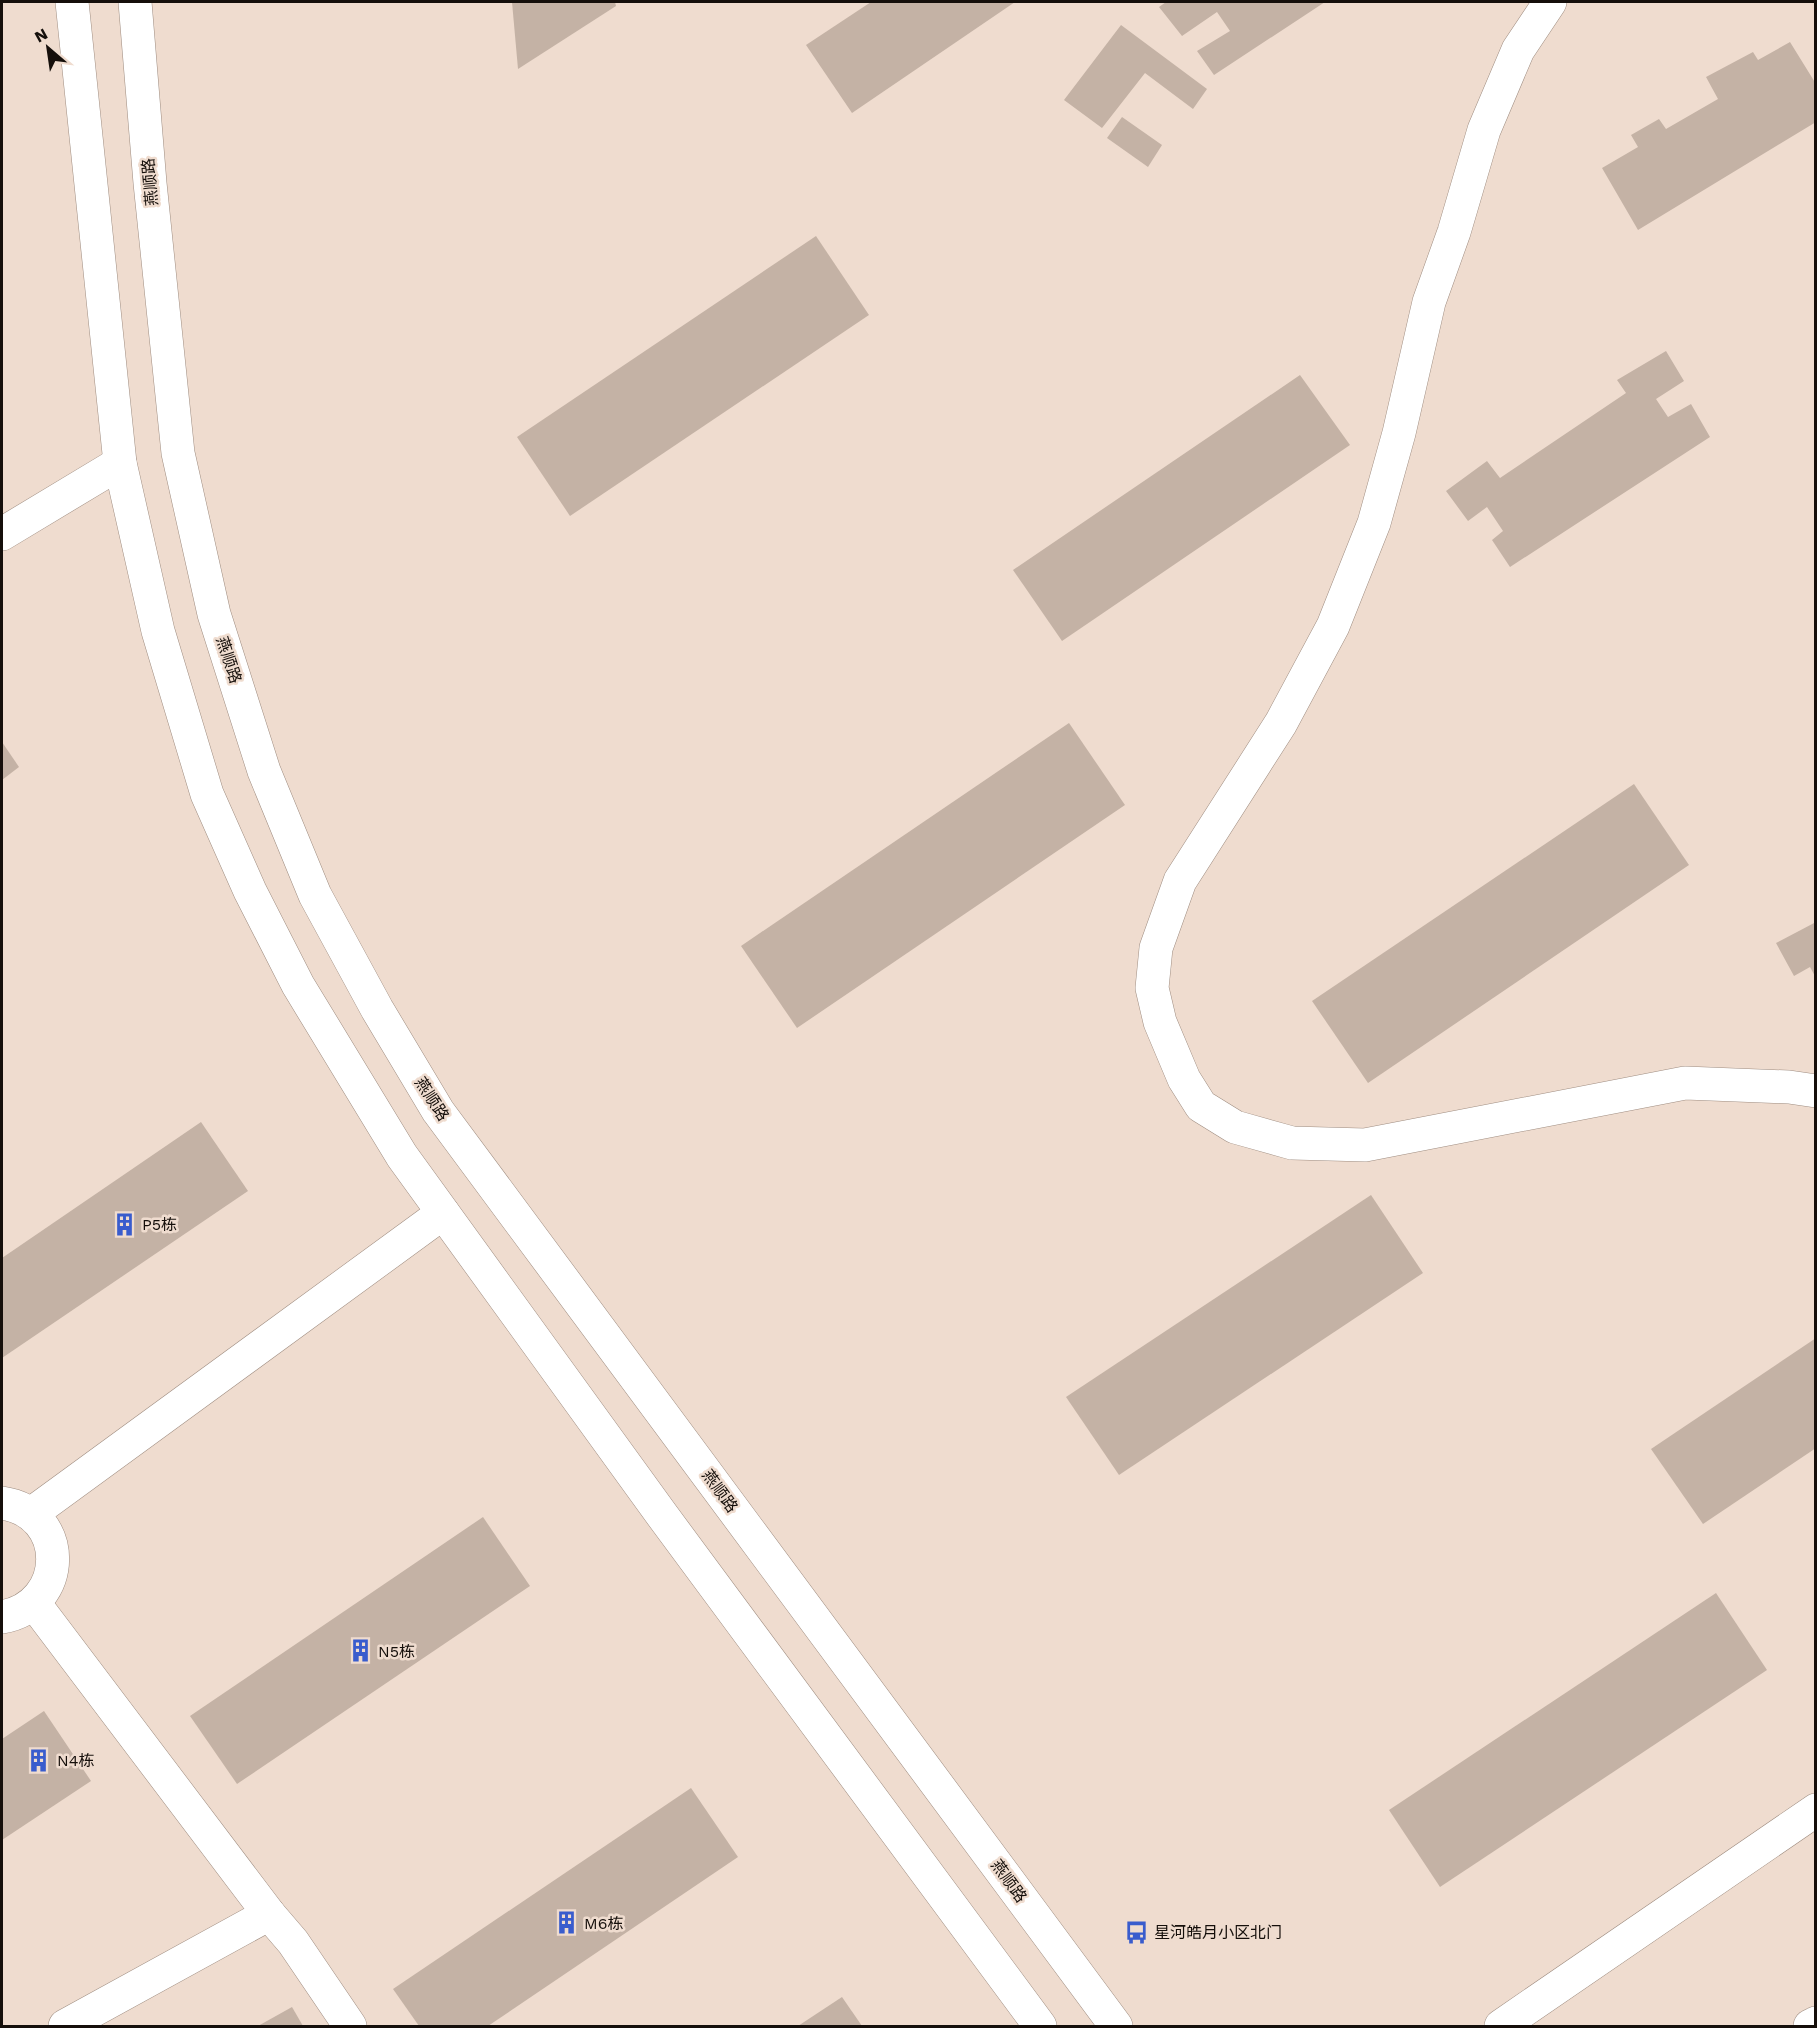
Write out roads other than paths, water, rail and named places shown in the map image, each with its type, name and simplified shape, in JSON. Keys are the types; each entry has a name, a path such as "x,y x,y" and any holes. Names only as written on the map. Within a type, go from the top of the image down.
{"main road":[{"path":"72,2 120,462 158,631 207,794 250,891 298,985 402,1155 662,1515 1040,2026"},
{"name":"燕顺路","path":"135,2 150,183 178,453 214,614 264,771 315,895 377,1009 438,1111 1116,2026"},
{"path":"1550,2 1518,50 1484,130 1454,232 1429,302 1399,433 1374,523 1337,615 1281,723 1180,881 1156,948 1152,988 1160,1022 1184,1079 1201,1106 1235,1128 1292,1143 1365,1145 1685,1083 1788,1087 1815,1091"},
{"path":"2,534 120,462"},
{"path":"350,2026 293,1942 13,1614 49,1582 53,1563 53,1552 26,1516 450,1222"},
{"path":"1501,2026 1815,1810"},
{"path":"65,2026 269,1914"},
{"path":"1810,2026 1815,2023"}],"place":[{"name":"P5栋","path":"124,1224"},
{"name":"N5栋","path":"360,1651"},
{"name":"N4栋","path":"39,1760"},
{"name":"M6栋","path":"566,1923"},
{"name":"星河皓月小区北门","path":"1136,1932"}]}
